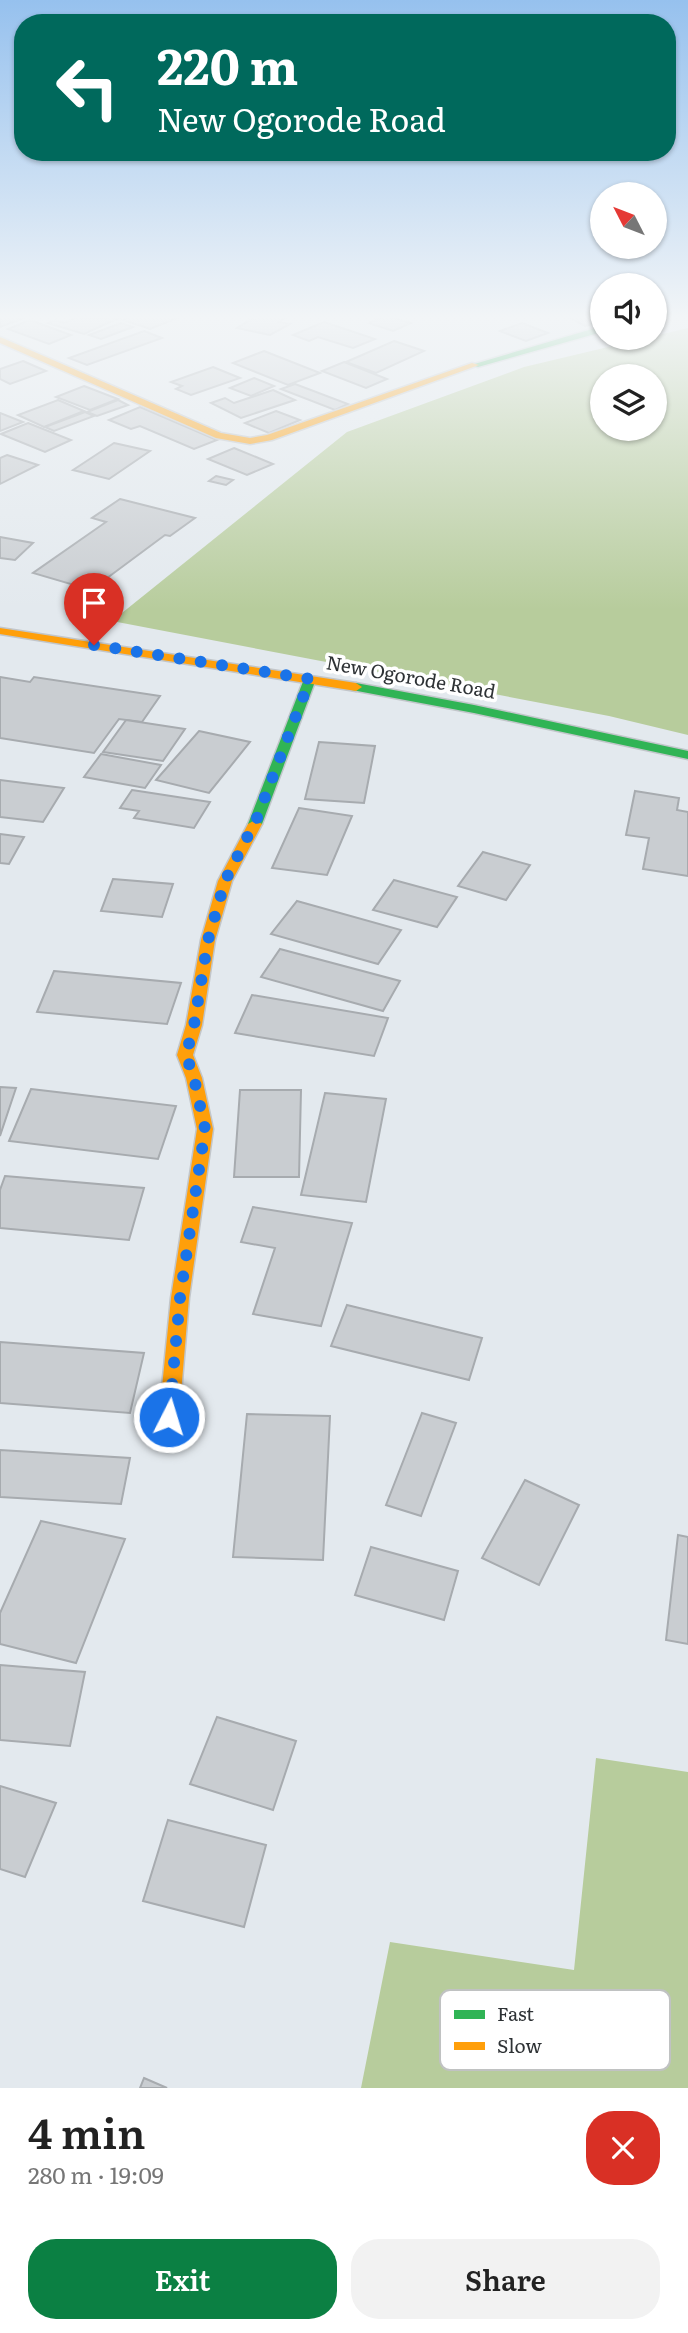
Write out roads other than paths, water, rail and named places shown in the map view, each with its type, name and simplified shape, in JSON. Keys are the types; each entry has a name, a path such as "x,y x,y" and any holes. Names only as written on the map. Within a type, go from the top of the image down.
{"street":[{"path":"170,414 219,436 250,441 268,438 330,414"},
{"name":"New Ogorode Road","path":"0,631 310,679 513,717 688,755"},
{"path":"169,1417 180,1298 205,1129 186,1055 194,1025 208,940 225,881 257,818 310,679"}]}
